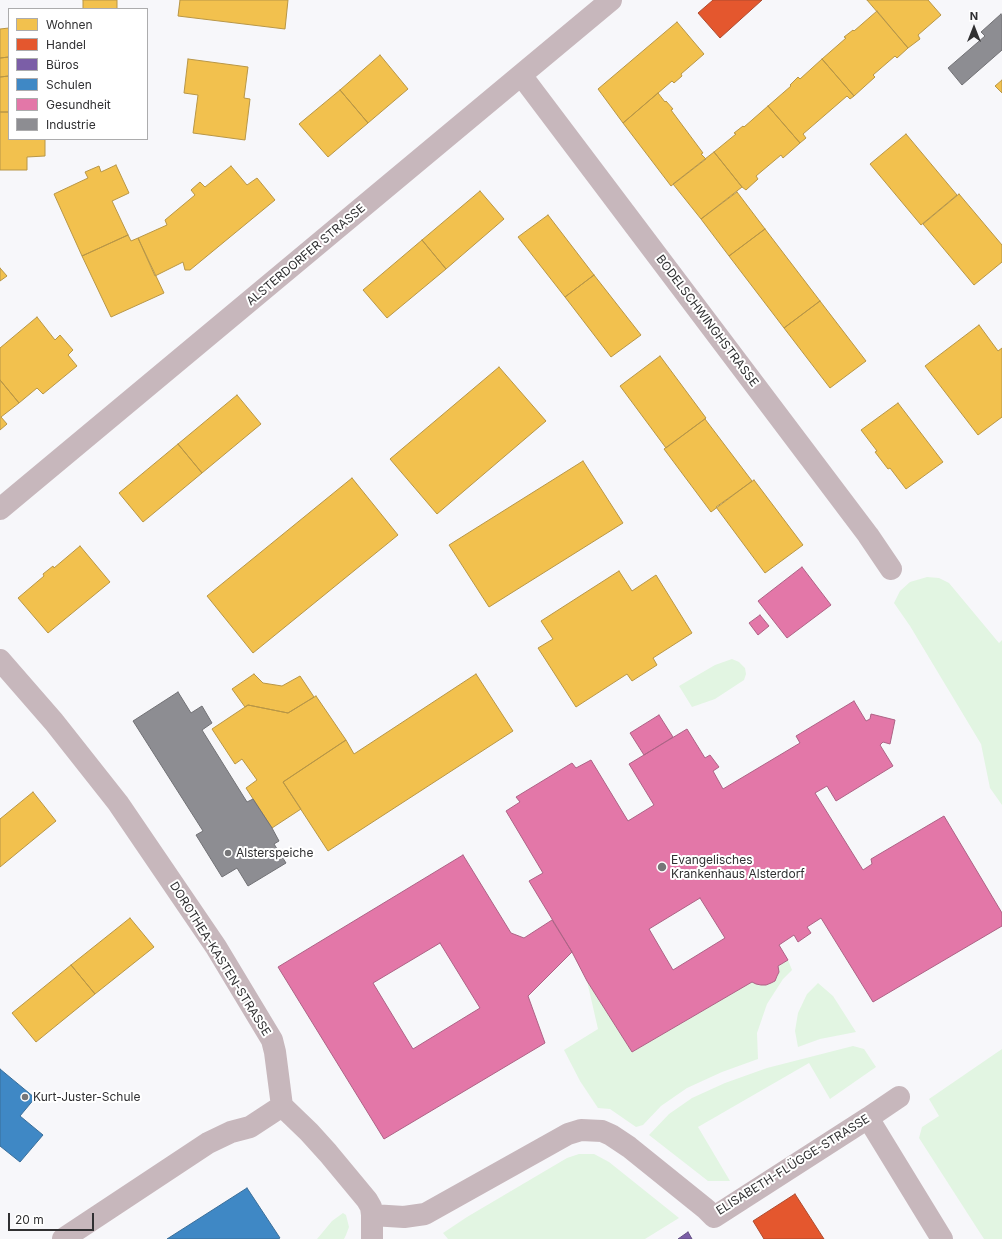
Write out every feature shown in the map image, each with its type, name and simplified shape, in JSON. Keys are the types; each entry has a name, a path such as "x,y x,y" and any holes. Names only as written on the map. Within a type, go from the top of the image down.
{"street":[{"name":"ALSTERDORFER STRASSE","path":"0,509 611,0"},
{"name":"BODELSCHWINGHSTRASSE","path":"521,75 868,535 890,569"},
{"name":"DOROTHEA-KASTEN-STRASSE","path":"0,660 54,722 118,803 216,947 272,1040 282,1106"},
{"name":"ELISABETH-FLÜGGE-STRASSE","path":"372,1215 404,1217 425,1214 568,1134 581,1130 602,1131 611,1135 629,1147 714,1217 899,1097"},
{"path":"63,1239 208,1143 231,1132 250,1127 282,1106 328,1153 367,1200 371,1207 372,1239"},
{"path":"868,1118 942,1239"}],"green space":[{"path":"927,577 939,578 949,583 999,643 1002,640 1002,805 990,788 981,744 910,626 894,603 900,591 910,582"},
{"path":"732,659 739,662 745,668 746,674 744,680 715,699 692,707 679,686 715,665"},
{"path":"788,960 792,970 783,979 767,1004 757,1033 758,1059 722,1072 687,1088 661,1106 643,1125 636,1127 610,1109 598,1108 580,1081 564,1050 598,1029 587,981 632,1052 752,982 766,985 775,981 779,972 778,966"},
{"path":"818,983 833,996 856,1032 820,1039 798,1047 795,1031 798,1013 807,994"},
{"path":"853,1046 864,1049 876,1067 830,1099 809,1063 698,1127 730,1181 708,1181 649,1135 669,1114 692,1098 725,1083 767,1068"},
{"path":"1002,1049 1002,1239 984,1239 919,1138 922,1127 939,1116 929,1099"},
{"path":"579,1154 594,1154 609,1162 679,1218 645,1239 448,1239 443,1233 467,1217 567,1158"},
{"path":"343,1213 346,1215 349,1227 344,1239 317,1239 332,1221"}],"building: Wohnen":[{"path":"83,0 117,0 117,8 83,8"},
{"path":"180,0 288,0 285,29 178,16"},
{"path":"867,0 928,0 941,15 918,35 920,39 908,48"},
{"path":"877,11 908,48 897,58 895,56 873,75 875,77 854,96 822,59 846,38 844,37 853,30 854,31"},
{"path":"677,22 704,54 681,74 682,76 674,83 672,81 623,123 598,89"},
{"path":"8,28 8,57 0,58 0,29"},
{"path":"380,55 408,89 368,123 340,90"},
{"path":"8,57 8,76 0,77 0,58"},
{"path":"188,59 248,67 244,98 250,99 245,140 193,133 198,95 184,93"},
{"path":"822,59 854,96 850,99 847,96 803,134 806,138 800,143 768,106 791,86 790,85 798,77 800,79"},
{"path":"8,76 8,112 0,112 0,77"},
{"path":"1002,80 1002,93 995,86"},
{"path":"340,90 368,123 328,157 299,124"},
{"path":"658,93 673,109 671,110 706,159 671,186 623,123"},
{"path":"768,106 800,143 783,158 781,155 756,176 758,179 746,190 714,152 736,134 734,133 743,126 744,127"},
{"path":"0,112 8,112 8,140 45,140 45,156 27,157 27,170 0,170"},
{"path":"906,134 957,195 921,225 870,164"},
{"path":"714,152 742,187 701,219 673,184"},
{"path":"116,165 129,193 112,201 128,235 82,256 54,194 88,178 85,172 99,166 101,172"},
{"path":"231,166 247,185 257,178 275,200 190,270 185,270 183,262 155,276 138,238 167,225 165,220 195,195 191,190 200,182 205,187"},
{"path":"480,191 504,219 446,269 422,240"},
{"path":"737,192 765,229 729,256 701,219"},
{"path":"959,194 1002,245 1002,262 974,285 923,224"},
{"path":"548,215 594,275 565,297 518,237"},
{"path":"765,229 820,301 784,328 729,256"},
{"path":"128,235 131,241 138,238 164,293 111,317 82,256"},
{"path":"422,240 446,269 387,318 363,290"},
{"path":"0,268 7,276 0,281"},
{"path":"594,275 641,335 611,357 565,297"},
{"path":"820,301 866,361 830,388 784,328"},
{"path":"37,317 55,340 60,335 73,350 68,355 77,366 43,394 37,388 19,403 0,380 0,348"},
{"path":"979,325 998,351 1002,348 1002,417 978,435 925,366"},
{"path":"660,356 706,418 666,448 620,386"},
{"path":"499,367 546,421 437,514 390,459"},
{"path":"0,380 19,403 1,417 7,424 0,430"},
{"path":"237,395 261,424 202,473 178,444"},
{"path":"898,403 943,462 906,489 890,468 888,469 875,452 877,451 861,430"},
{"path":"705,419 752,481 711,512 664,449"},
{"path":"178,444 202,473 143,522 119,493"},
{"path":"583,461 623,523 489,607 449,545"},
{"path":"352,478 398,535 253,653 207,596"},
{"path":"754,480 803,545 765,573 716,507"},
{"path":"80,546 110,582 48,633 18,598 44,576 43,574 53,566 54,568"},
{"path":"619,571 632,591 656,575 692,633 653,658 657,665 632,681 627,674 576,707 538,648 553,639 541,621"},
{"path":"254,674 263,683 282,686 300,676 314,697 288,713 248,705 245,707 232,689"},
{"path":"476,674 513,731 328,851 283,782 346,740 354,754"},
{"path":"316,696 346,740 283,782 301,809 272,828 246,788 257,780 242,759 235,764 212,729 248,705 288,713"},
{"path":"33,792 56,821 0,867 0,819"},
{"path":"130,918 154,947 95,994 71,965"},
{"path":"71,965 95,994 36,1042 12,1013"}],"building: Handel":[{"path":"713,0 762,0 720,38 698,13"},
{"path":"795,1194 824,1239 764,1239 753,1221"}],"building: Büros":[{"path":"688,1232 692,1239 678,1239"}],"building: Schulen":[{"path":"0,1069 35,1098 20,1116 43,1135 20,1162 0,1146"},
{"path":"247,1188 280,1238 167,1239"}],"building: Gesundheit":[{"path":"802,567 831,605 787,638 758,601"},
{"path":"760,615 769,626 758,635 749,623"},
{"path":"854,701 866,721 870,719 871,714 895,720 890,744 883,742 880,745 893,766 836,801 827,786 815,793 863,870 872,864 871,859 944,816 1002,913 1002,926 873,1002 821,918 807,927 811,933 798,942 794,935 779,945 788,960 778,966 779,972 775,981 766,985 752,982 632,1052 587,981 572,952 529,881 543,873 506,811 520,802 516,797 572,763 576,768 591,760 628,821 654,805 629,764 687,729 705,758 710,755 719,767 713,771 723,789 800,743 796,736","holes":["700,898 725,938 673,970 649,929"]},
{"path":"659,715 673,737 644,755 630,733"},
{"path":"463,855 511,933 524,938 552,920 572,952 528,996 545,1043 384,1139 278,967","holes":["440,943 480,1008 413,1049 373,983"]}],"building: Industrie":[{"path":"1001,14 1002,50 962,85 948,68 985,36 981,32"},
{"path":"178,692 191,713 202,706 212,723 202,730 247,802 253,799 279,841 274,844 286,863 248,886 237,868 222,877 196,835 203,831 133,721"}],"place":[{"name":"Alsterspeiche","path":"228,853"},
{"name":"Evangelisches Krankenhaus Alsterdorf","path":"662,867"},
{"name":"Kurt-Juster-Schule","path":"25,1097"}]}
